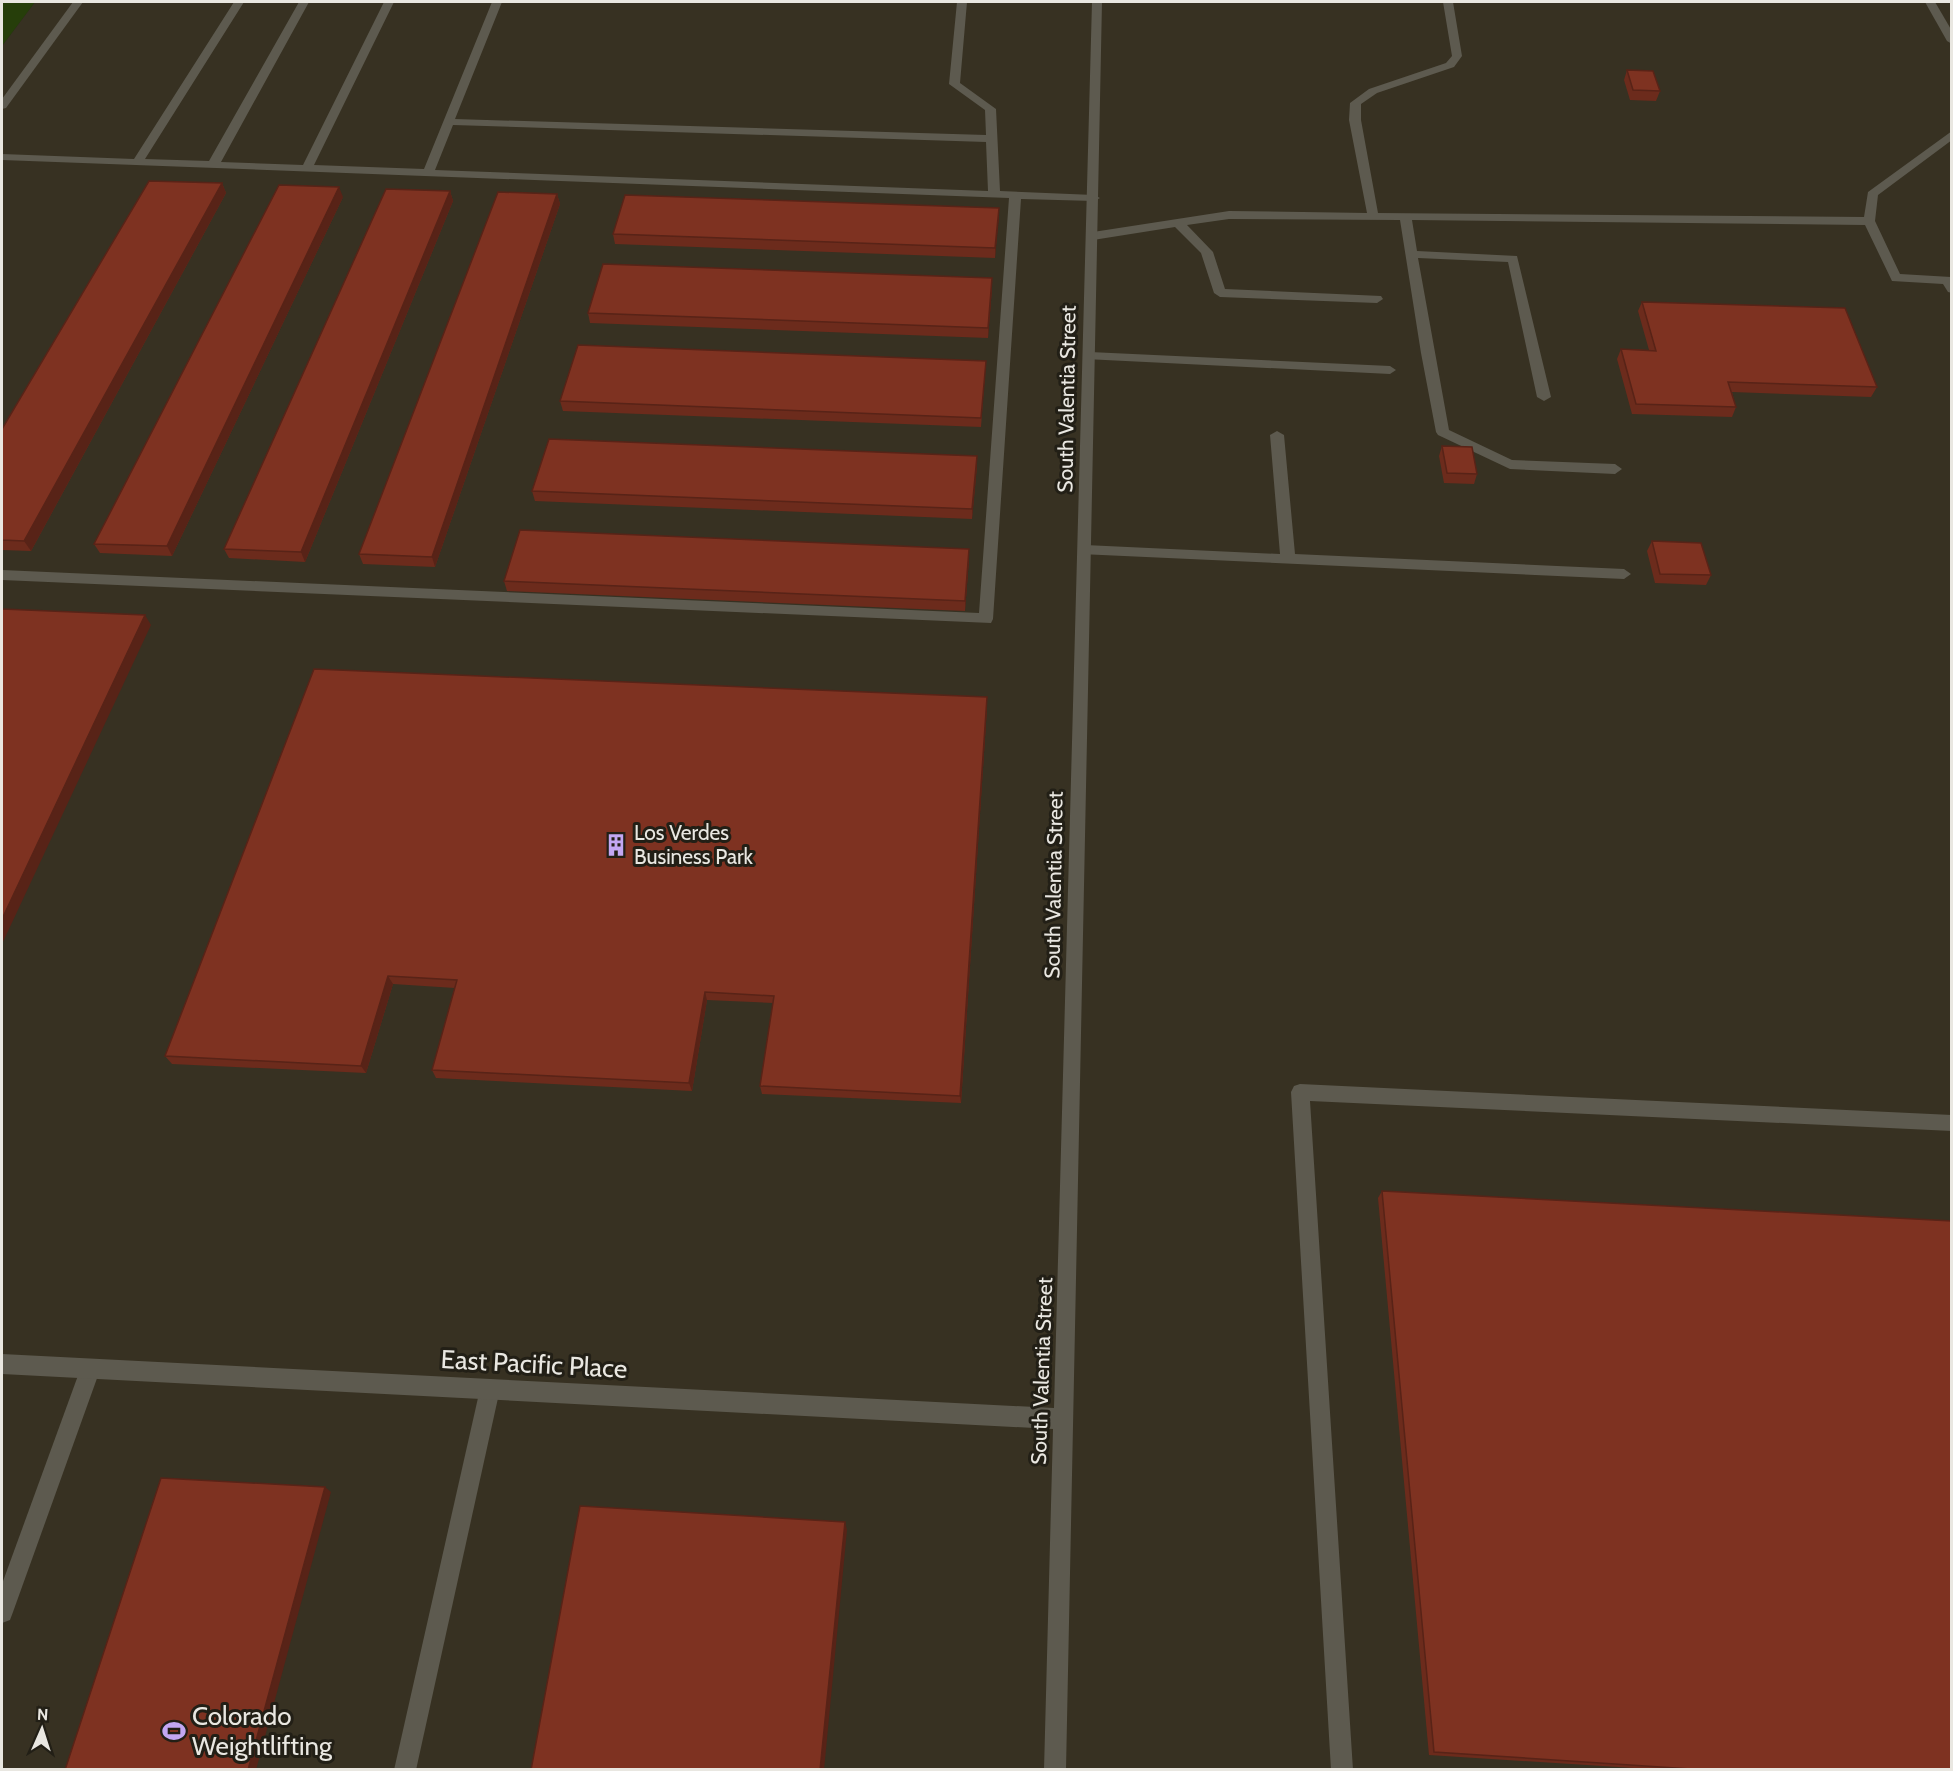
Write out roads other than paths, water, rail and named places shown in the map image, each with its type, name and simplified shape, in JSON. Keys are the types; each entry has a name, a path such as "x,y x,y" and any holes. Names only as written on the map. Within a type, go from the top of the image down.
{"street":[{"path":"2,106 78,2"},
{"path":"137,162 239,2"},
{"path":"213,165 304,2"},
{"path":"307,168 388,2"},
{"path":"428,173 497,2"},
{"path":"962,2 954,84 990,109 994,194"},
{"name":"South Valentia Street","path":"1055,1770 1097,2"},
{"path":"1373,216 1355,120 1355,103 1373,91 1450,65 1457,56 1448,2"},
{"path":"1930,2 1952,41"},
{"path":"448,122 992,139"},
{"path":"1950,283 1896,278 1869,221 1872,194 1952,134"},
{"path":"2,157 1094,198"},
{"path":"2,575 986,619 1015,195"},
{"path":"1093,236 1229,215 1869,221"},
{"path":"1405,216 1443,432 1510,464 1615,469"},
{"path":"1178,223 1207,252 1220,293 1377,299"},
{"path":"1410,254 1513,259 1544,397"},
{"path":"1090,356 1390,370"},
{"path":"1277,435 1288,559"},
{"path":"1085,550 1624,574"},
{"path":"1342,1770 1300,1092 1952,1123"},
{"name":"East Pacific Place","path":"2,1364 1063,1419"},
{"path":"2,1612 90,1370"},
{"path":"405,1770 490,1389"}],"place":[{"name":"Los Verdes Business Park","path":"616,845"},
{"name":"Colorado Weightlifting","path":"174,1731"}]}
